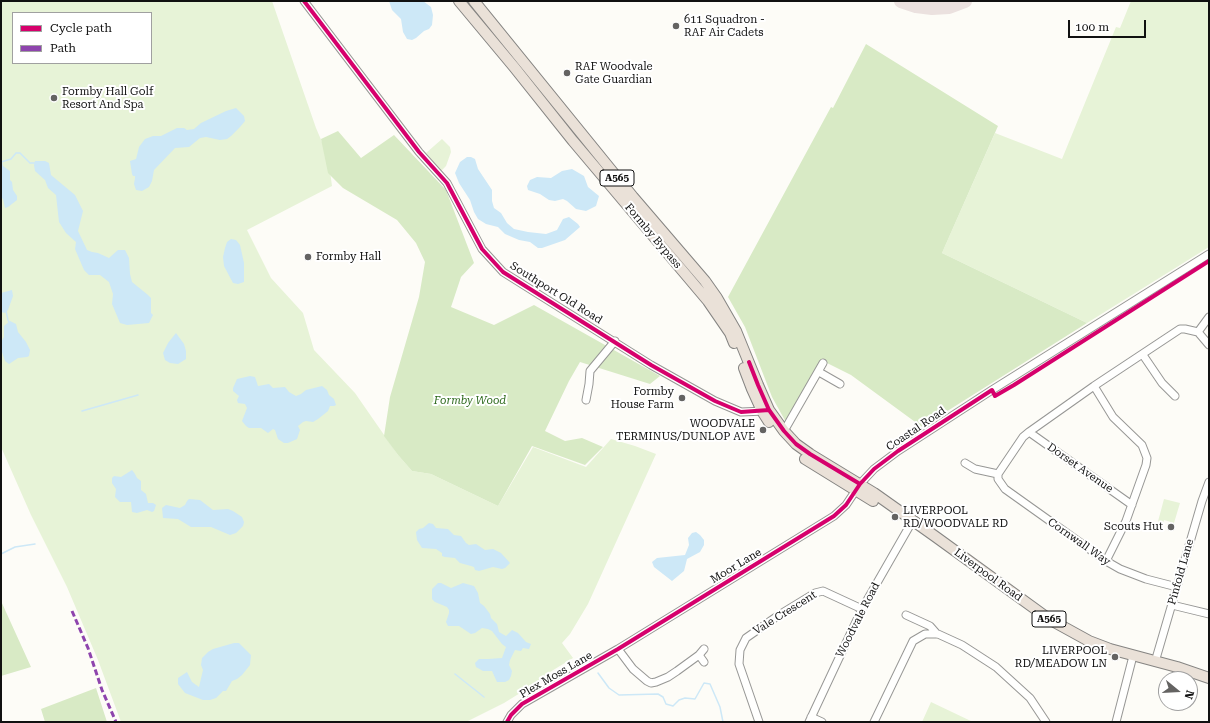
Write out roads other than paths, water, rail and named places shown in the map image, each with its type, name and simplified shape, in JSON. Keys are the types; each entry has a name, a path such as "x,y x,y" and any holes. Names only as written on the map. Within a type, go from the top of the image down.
{"highway":[{"name":"Formby Bypass","path":"459,1 719,315 730,333 752,389 766,411"},
{"name":"Formby Bypass","path":"474,1 717,298 736,331 758,385 766,411"},
{"path":"561,108 558,115 578,139 588,158"},
{"name":"Liverpool Road","path":"766,411 796,444 858,487 874,501 909,517 1049,619 1089,642 1209,678"},
{"name":"Liverpool Road","path":"766,411 782,439 806,460 858,487"}],"street":[{"name":"Southport Old Road","path":"304,1 419,152 447,183 482,249 503,272 651,365 714,401 741,412 766,411"},
{"name":"Coastal Road","path":"858,487 876,467 898,451 992,390 1209,254"},
{"path":"1198,332 1209,317"},
{"path":"965,463 975,469 998,474 1023,437 1029,432 1094,386 1143,355 1180,329 1198,332 1209,345"},
{"path":"586,400 590,371 615,341"},
{"path":"1143,355 1162,383 1175,396"},
{"path":"784,431 823,363"},
{"path":"818,372 840,384"},
{"path":"1094,386 1113,417 1137,439 1145,452 1146,458 1146,465 1132,505 1121,533 1106,562"},
{"name":"Dorset Avenue","path":"1029,432 1132,505"},
{"name":"Cornwall Way","path":"998,474 998,479 1006,489 1106,562 1146,579 1177,587"},
{"name":"Pinfold Lane","path":"1155,662 1202,501 1209,482"},
{"name":"Moor Lane","path":"618,648 834,516 846,505 858,487"},
{"name":"Woodvale Road","path":"810,720 862,609 909,517"},
{"name":"Vale Crescent","path":"759,722 739,664 740,650 746,638 779,615 815,593 823,591 862,609"},
{"path":"1172,605 1209,614"},
{"path":"906,615 930,626 937,634"},
{"path":"874,722 913,641 925,634 937,634 962,645 996,667 1030,698 1046,722"},
{"path":"618,648 633,669 647,681 651,682 656,682 668,677 699,655 704,649"},
{"name":"Plex Moss Lane","path":"507,722 511,715 522,704 618,648"},
{"path":"699,655 704,662"},
{"path":"1116,722 1133,656"},
{"path":"810,720 822,722"}],"water":[{"path":"389,1 423,1 431,7 433,15 432,25 429,29 424,31 416,38 412,40 407,39 403,32 401,19 392,10"},
{"path":"236,108 244,116 245,121 231,136 227,139 220,140 206,137 200,138 189,147 175,148 154,170 149,187 142,191 136,190 134,184 135,176 132,174 130,161 136,159 139,147 145,139 153,136 161,136 177,128 184,128 187,130 194,129 201,123"},
{"path":"467,157 475,159 478,169 492,190 492,201 494,208 501,213 507,223 514,229 546,234 557,230 563,219 569,217 580,227 565,240 538,248 530,242 519,240 505,234 498,227 486,224 478,219 470,200 459,183 455,173 460,162"},
{"path":"1,158 3,166 10,171 10,180 12,182 13,190 17,196 17,200 5,208 1,197"},
{"path":"35,161 45,161 49,163 51,175 75,195 83,211 78,231 87,250 109,258 118,250 125,250 129,258 132,282 151,298 151,313 153,315 149,323 127,325 120,323 112,304 113,294 109,282 100,275 89,275 84,270 75,249 76,242 66,233 59,222 56,195 48,188 45,180 35,171"},
{"path":"572,169 584,176 588,187 599,196 596,206 586,211 576,209 563,199 555,201 549,200 540,194 528,190 527,186 530,180 537,177 551,178 562,171"},
{"path":"231,239 236,240 240,245 244,263 244,282 238,284 233,283 224,266 223,257 225,248 227,242"},
{"path":"12,290 13,296 8,310 5,313 1,312 1,293"},
{"path":"10,321 16,324 18,332 30,350 29,356 18,358 9,364 5,361 1,349 1,342 4,337 4,326"},
{"path":"176,333 184,344 186,351 186,359 178,364 170,363 165,360 163,353 168,343"},
{"path":"250,376 255,377 258,386 269,384 273,388 285,387 289,392 296,396 306,390 322,386 334,399 336,405 330,406 328,411 313,422 303,422 298,426 300,430 297,439 284,443 278,439 275,430 273,429 268,433 261,428 249,428 242,421 247,408 245,404 238,403 237,400 239,396 233,391 233,388 237,379"},
{"path":"132,470 141,481 141,490 146,494 148,503 153,503 156,505 154,511 152,512 147,510 137,513 132,512 131,502 120,502 115,497 116,489 112,483 112,478 114,476 121,477"},
{"path":"189,499 200,500 213,510 228,509 233,511 242,517 244,522 243,526 236,533 230,535 211,527 191,527 178,519 163,518 162,508 166,505 180,508 185,505"},
{"path":"429,523 433,524 436,528 448,529 454,535 461,536 469,545 476,544 485,550 493,549 501,553 510,563 502,569 493,567 479,571 475,570 474,567 460,563 455,558 442,556 442,553 436,549 422,548 417,540 416,532"},
{"path":"696,532 704,540 704,545 700,552 687,559 684,571 672,581 654,567 652,562 657,558 685,555 689,545 688,538 692,533"},
{"path":"438,583 451,588 463,583 474,586 478,593 480,603 484,606 491,618 497,624 499,632 506,636 512,630 518,633 526,642 531,644 529,649 523,648 521,651 515,650 509,665 512,671 509,680 505,682 497,682 492,671 483,671 476,667 475,663 479,659 502,658 506,647 492,631 488,629 482,628 471,634 459,626 448,626 446,622 449,610 447,607 435,602 432,599 432,589"},
{"path":"239,643 251,655 250,665 242,675 232,681 226,691 223,691 216,698 210,700 203,700 185,693 178,684 178,678 187,672 192,682 199,687 203,670 201,665 202,658 213,649"}],"waterway":[{"path":"1,162 11,159 16,153 20,153 30,163 35,163"},
{"path":"6,311 9,322"},
{"path":"82,411 138,395"},
{"path":"1,554 15,547 35,544"},
{"path":"598,673 609,688 619,695 658,694 663,697 666,704 673,706 679,700 685,698 695,699 704,683 710,684 720,707 723,722"},
{"path":"455,674 484,697"}],"place":[{"name":"611 Squadron - RAF Air Cadets","path":"676,26"},
{"name":"RAF Woodvale Gate Guardian","path":"567,73"},
{"name":"Formby Hall Golf Resort And Spa","path":"54,98"},
{"name":"Formby Hall","path":"308,257"},
{"name":"Formby House Farm","path":"682,398"},
{"name":"WOODVALE TERMINUS/DUNLOP AVE","path":"763,430"},
{"name":"LIVERPOOL RD/WOODVALE RD","path":"895,517"},
{"name":"Scouts Hut","path":"1171,527"},
{"name":"LIVERPOOL RD/MEADOW LN","path":"1115,657"}],"park label":[{"name":"Formby Wood","path":"470,401"}]}
